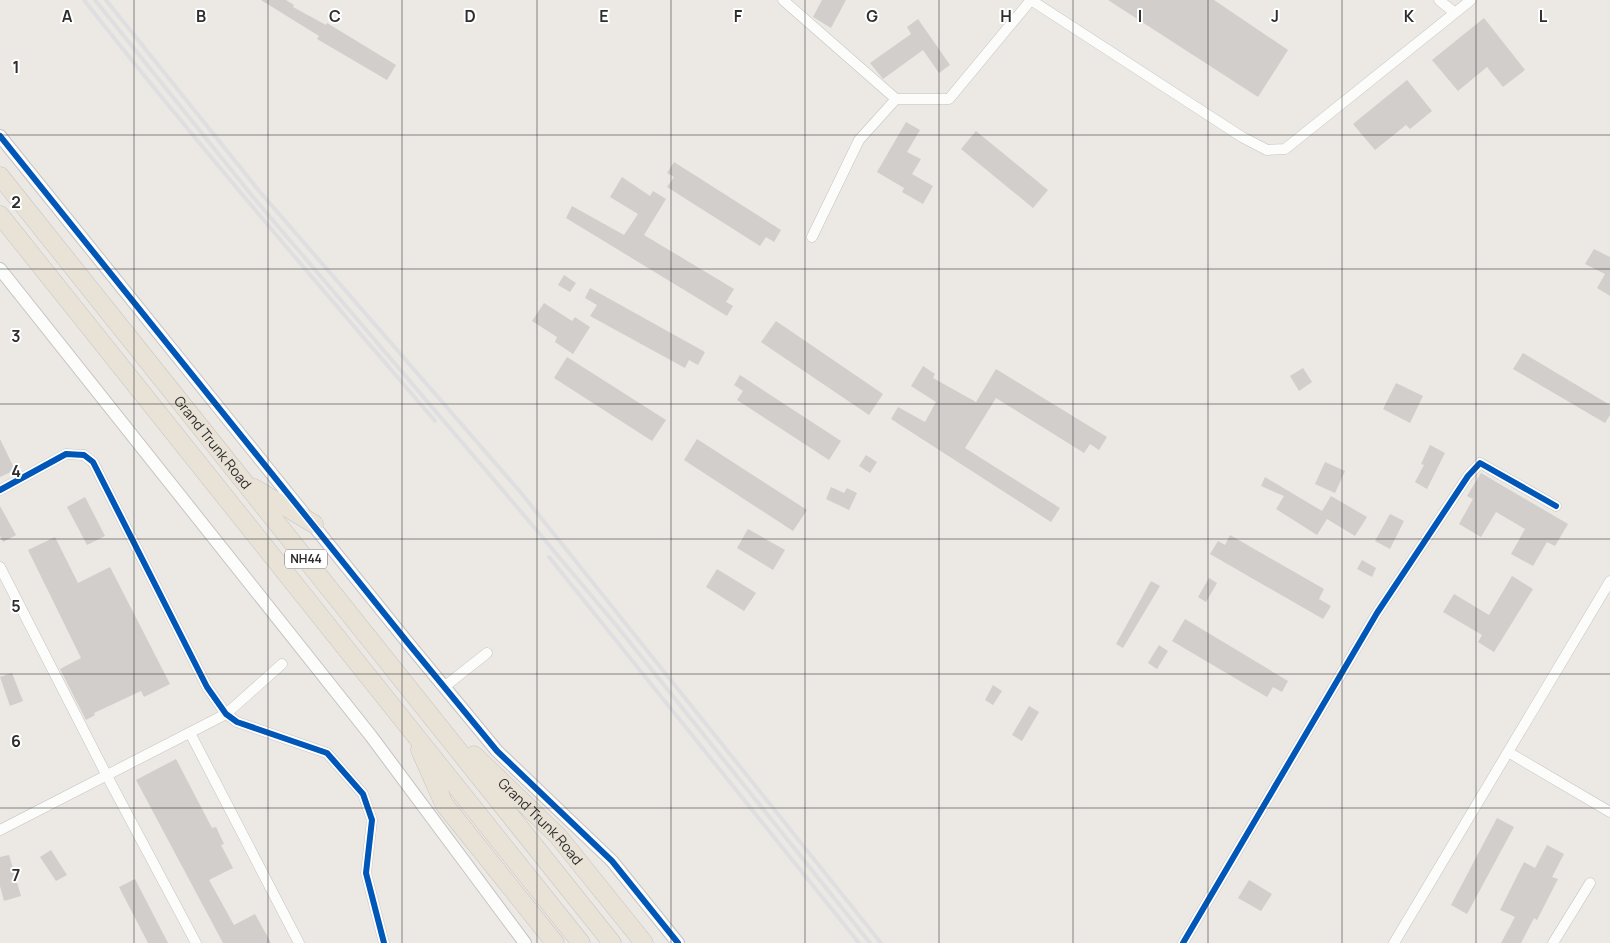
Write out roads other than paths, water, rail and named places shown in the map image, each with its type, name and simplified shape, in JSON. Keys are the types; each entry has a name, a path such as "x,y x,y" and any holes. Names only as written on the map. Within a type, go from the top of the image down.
{"highway":[{"name":"Grand Trunk Road","path":"0,176 612,943"},
{"name":"Grand Trunk Road","path":"0,215 581,943"},
{"path":"245,482 314,524"},
{"name":"Grand Trunk Road","path":"426,710 558,836 641,939"},
{"name":"Grand Trunk Road","path":"410,727 444,804 555,943"}],"street":[{"path":"783,0 896,99 949,99 1031,0 1045,4 1242,137 1267,150 1285,149 1471,0"},
{"path":"1439,0 1455,13"},
{"path":"812,237 859,140 896,99"},
{"path":"0,136 497,751 612,861 678,943"},
{"path":"0,269 371,736 525,943"},
{"path":"0,490 66,454 84,455 93,462 207,687 226,714 237,722 327,753 363,794 372,820 366,873 384,943"},
{"path":"1184,943 1378,613 1468,476 1480,463 1556,506"},
{"path":"0,568 107,776 196,943"},
{"path":"1394,943 1610,581"},
{"path":"444,686 487,652"},
{"path":"0,830 226,714 282,664"},
{"path":"190,733 299,943"},
{"path":"1508,752 1610,812"},
{"path":"1553,943 1590,883"}],"railway":[{"path":"84,0 213,160 435,421"},
{"path":"95,0 253,197 616,625 870,943"},
{"path":"106,0 260,192 522,494 881,943"},
{"path":"549,557 859,943"}]}
